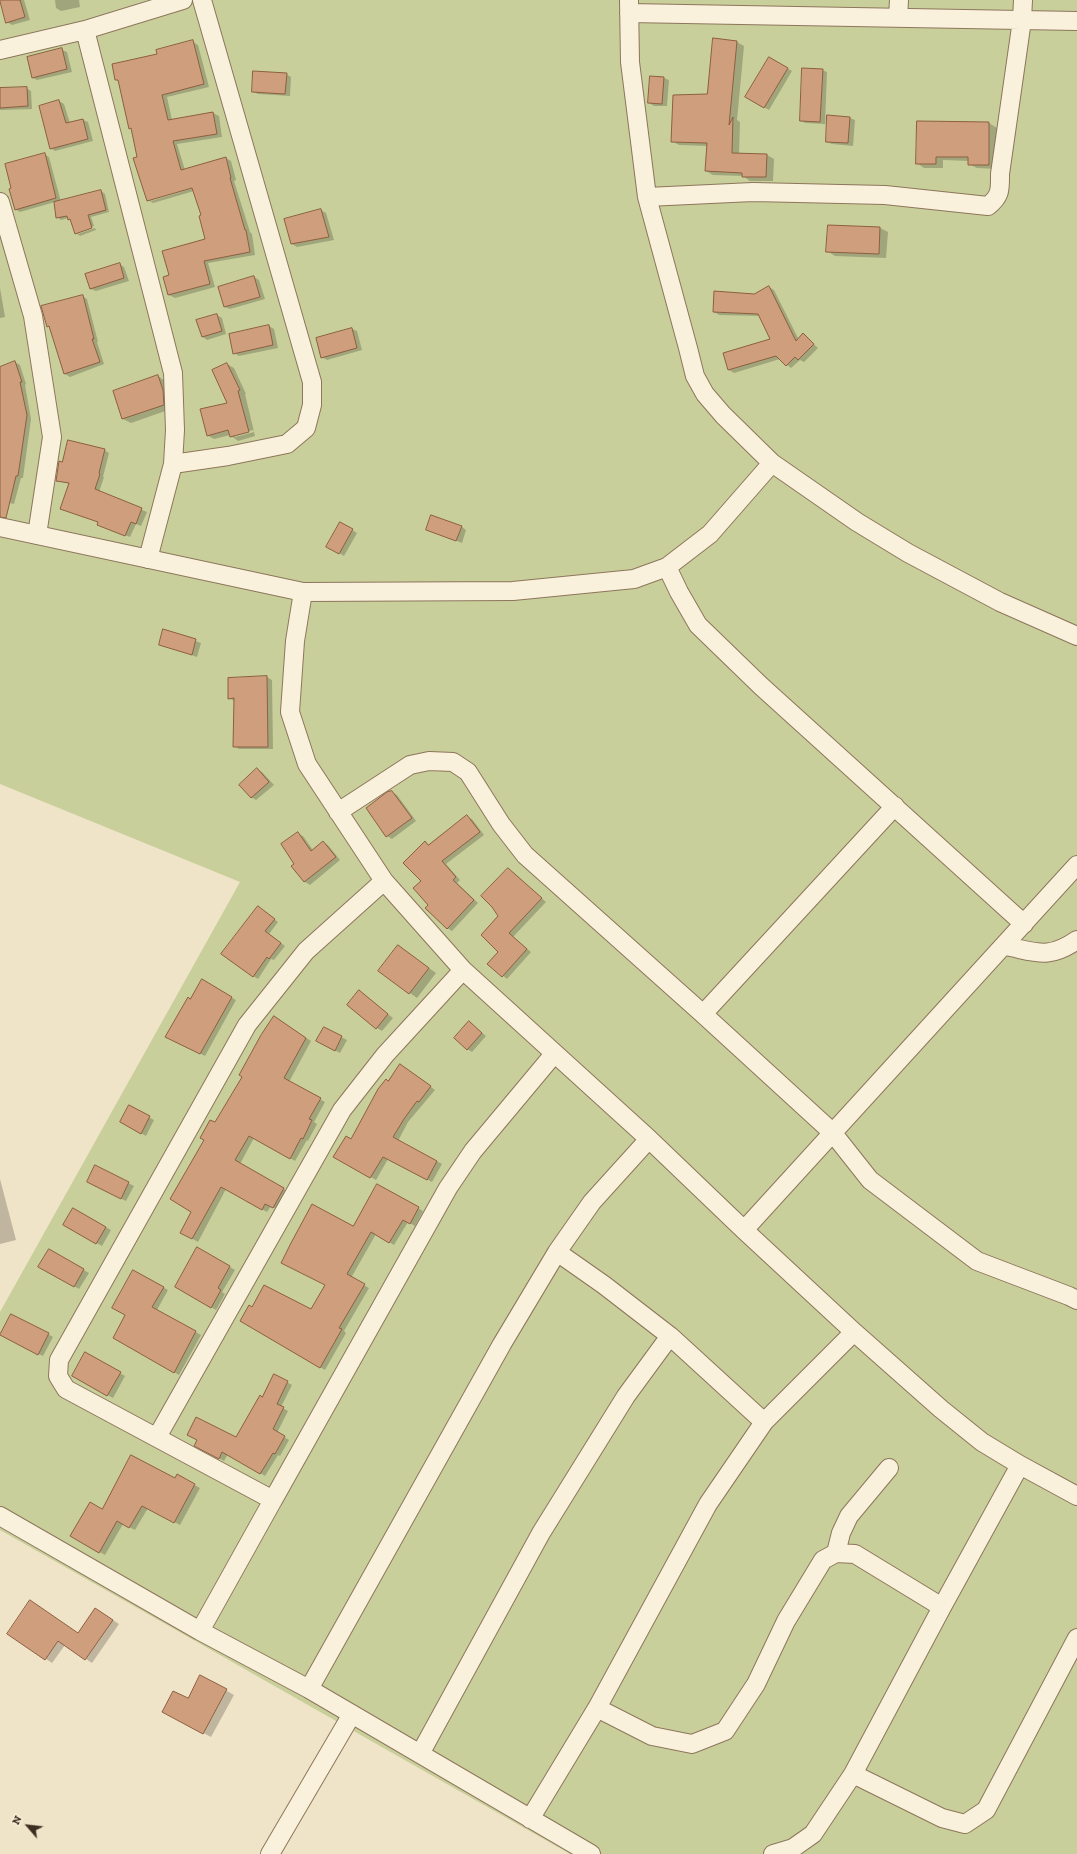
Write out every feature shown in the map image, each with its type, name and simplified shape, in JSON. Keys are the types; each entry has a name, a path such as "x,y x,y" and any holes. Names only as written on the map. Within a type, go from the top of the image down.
{"street":[{"path":"0,50 86,30 183,0"},
{"path":"173,464 228,456 287,444 306,428 312,405 312,382 202,0"},
{"path":"898,18 899,0"},
{"path":"647,197 760,192 885,195 988,206 996,200 1000,189 1000,174 1022,20 1023,0"},
{"path":"1077,21 898,18 629,7 630,62 647,197 695,376 705,394 723,415 772,463 857,522 908,553 1000,602 1077,636"},
{"path":"86,30 173,373 175,430 173,464 148,559"},
{"path":"0,202 33,316 52,437 37,535"},
{"path":"0,527 303,592 513,591 634,579 667,567 710,534 772,463"},
{"path":"667,567 678,592 698,625 761,686 1024,924"},
{"path":"303,592 295,641 290,712 307,764 384,882 463,970 554,1054 650,1139 744,1230 854,1332 982,1442 1020,1465 1077,1496"},
{"path":"338,812 410,766 429,760 452,762 468,772 501,824 525,855 832,1132 870,1180 977,1261 1077,1300"},
{"path":"703,1014 895,806"},
{"path":"744,1230 832,1132 1005,946 1077,865"},
{"path":"273,1500 66,1389 58,1376 59,1360 247,1025 306,951 384,882"},
{"path":"1005,946 1046,954 1064,949 1077,940"},
{"path":"157,1437 342,1110 385,1055 463,970"},
{"path":"200,1631 448,1188 473,1151 554,1054"},
{"path":"309,1688 502,1344 557,1252 592,1202 650,1139"},
{"path":"557,1252 604,1285 670,1336 764,1422"},
{"path":"530,1819 597,1708 708,1504 764,1422 854,1332"},
{"path":"420,1754 541,1533 626,1396 670,1336"},
{"path":"773,1854 793,1848 813,1834 853,1774 1020,1465"},
{"path":"836,1553 841,1533 849,1516 889,1468"},
{"path":"0,1516 200,1631 309,1688 590,1854"},
{"path":"597,1708 652,1736 692,1744 725,1731 756,1684 786,1621 823,1560 836,1553 855,1554 942,1607"},
{"path":"853,1774 942,1818 965,1824 986,1810 1077,1638"},
{"path":"270,1854 352,1714"}],"green space":[{"path":"0,0 1077,0 1077,1854 570,1854 0,1530 0,1312 240,882 0,784"}],"building":[{"path":"0,0 20,0 25,17 6,23"},
{"path":"713,38 737,41 729,125 733,117 732,153 767,154 766,177 742,177 742,173 705,171 707,143 671,142 673,95 707,94"},
{"path":"193,40 204,84 162,95 168,120 213,112 217,134 173,141 181,170 226,157 230,178 246,230 250,252 204,261 210,284 168,295 163,277 169,275 162,251 205,239 199,216 201,215 192,188 147,201 133,158 137,157 131,128 129,129 118,80 115,80 112,64 157,54 156,50"},
{"path":"62,48 67,69 32,78 27,57"},
{"path":"769,57 788,68 764,108 745,97"},
{"path":"802,68 823,69 820,122 800,121"},
{"path":"253,71 287,73 285,94 252,92"},
{"path":"650,76 664,77 662,104 648,103"},
{"path":"27,87 28,106 0,108 0,88"},
{"path":"59,100 66,123 83,119 88,139 50,149 39,106"},
{"path":"827,115 850,117 848,143 826,142"},
{"path":"917,121 989,122 989,165 968,165 968,157 936,157 936,164 916,164"},
{"path":"45,153 56,198 15,210 9,189 11,188 5,164"},
{"path":"101,190 106,210 88,215 92,228 75,234 70,219 68,220 67,216 56,218 54,202"},
{"path":"321,209 329,237 291,244 284,219"},
{"path":"828,225 880,227 879,254 826,252"},
{"path":"120,263 124,278 90,289 85,274"},
{"path":"254,276 260,297 224,307 218,287"},
{"path":"769,286 796,341 803,333 814,344 798,360 795,357 786,366 776,356 728,370 723,353 770,339 758,314 713,312 714,291 754,294"},
{"path":"83,295 94,339 92,339 100,362 64,374 41,306"},
{"path":"217,314 222,331 202,337 196,320"},
{"path":"269,325 273,345 233,354 229,334"},
{"path":"352,328 357,348 321,358 316,338"},
{"path":"15,361 22,382 20,382 27,415 18,476 16,476 6,518 0,517 0,367"},
{"path":"227,363 240,390 238,391 249,432 230,437 228,430 207,436 200,409 227,403 212,370"},
{"path":"158,375 163,390 164,405 122,419 113,391"},
{"path":"68,440 105,449 100,474 95,489 142,508 136,524 131,522 125,536 97,525 98,522 60,509 69,483 56,481 59,461 62,462"},
{"path":"431,515 462,526 456,541 426,530"},
{"path":"340,522 353,529 339,554 326,547"},
{"path":"163,629 196,639 192,655 159,645"},
{"path":"267,676 268,747 233,747 234,698 228,699 228,678"},
{"path":"257,768 269,782 251,798 239,785"},
{"path":"392,791 412,818 386,837 366,808 387,792"},
{"path":"467,815 480,832 442,861 456,877 453,880 474,900 447,929 425,908 428,905 413,888 421,881 403,863 425,841 428,845"},
{"path":"298,832 311,851 323,841 336,857 304,882 291,866 294,864 281,844"},
{"path":"508,868 542,898 509,933 527,949 502,977 487,964 498,952 481,935 498,916 492,907 481,896"},
{"path":"258,906 275,919 265,931 281,943 269,959 267,957 253,977 221,954"},
{"path":"398,945 429,968 409,994 378,971"},
{"path":"202,979 232,997 200,1054 165,1037 188,997 190,999"},
{"path":"359,990 388,1014 376,1029 347,1005"},
{"path":"274,1016 306,1038 284,1078 321,1098 309,1119 312,1120 303,1139 301,1138 290,1159 249,1136 235,1160 284,1188 273,1208 265,1204 262,1210 221,1187 192,1239 180,1233 191,1212 170,1199 204,1140 200,1138 210,1120 215,1122 242,1077 239,1075 261,1035"},
{"path":"469,1021 482,1033 467,1050 454,1038"},
{"path":"324,1027 342,1036 335,1051 316,1041"},
{"path":"400,1064 431,1086 419,1102 417,1101 393,1137 437,1161 427,1180 383,1157 370,1178 333,1157 346,1136 351,1139 378,1089 386,1079 388,1081"},
{"path":"129,1105 150,1116 141,1134 120,1122"},
{"path":"95,1165 129,1182 121,1199 87,1182"},
{"path":"377,1184 419,1207 410,1224 403,1220 389,1243 371,1232 347,1274 365,1284 339,1328 342,1329 320,1368 240,1321 249,1305 252,1307 264,1285 311,1309 325,1285 281,1263 291,1243 312,1204 353,1226"},
{"path":"73,1208 106,1227 96,1244 63,1225"},
{"path":"197,1247 230,1266 218,1288 221,1290 211,1308 175,1287"},
{"path":"49,1249 84,1269 74,1287 38,1267"},
{"path":"133,1270 164,1287 152,1307 196,1331 174,1373 113,1338 125,1315 112,1308"},
{"path":"11,1314 49,1333 38,1355 0,1335"},
{"path":"85,1352 121,1372 107,1396 72,1376"},
{"path":"274,1374 288,1381 277,1404 284,1407 273,1429 285,1436 275,1454 273,1453 260,1474 222,1452 219,1459 194,1446 197,1440 187,1435 196,1417 236,1437 260,1395 262,1397"},
{"path":"131,1455 175,1478 177,1474 195,1484 174,1523 142,1506 129,1528 117,1521 99,1553 70,1536 90,1502 102,1509"},
{"path":"30,1600 78,1633 95,1608 113,1620 85,1660 58,1641 45,1660 7,1634"},
{"path":"200,1675 227,1689 203,1734 162,1712 173,1691 188,1698"}]}
